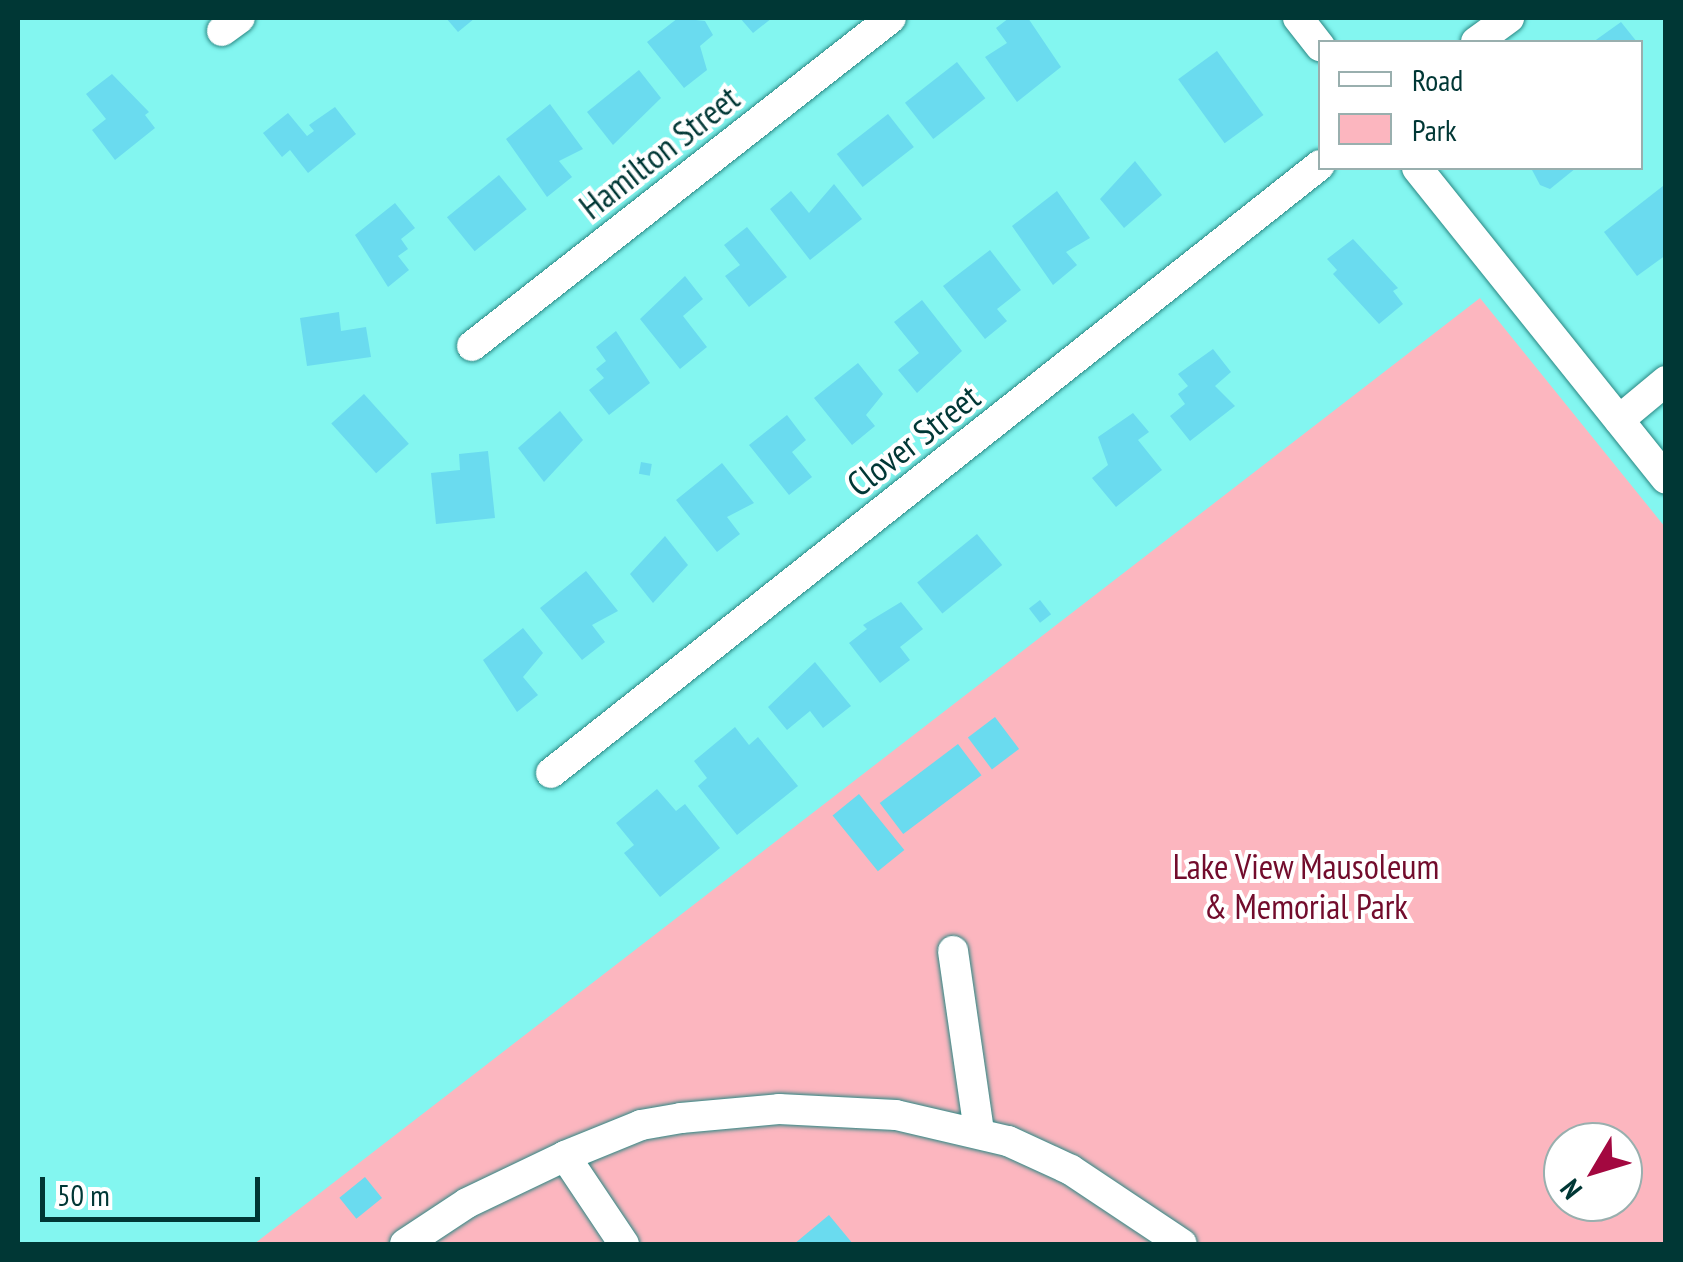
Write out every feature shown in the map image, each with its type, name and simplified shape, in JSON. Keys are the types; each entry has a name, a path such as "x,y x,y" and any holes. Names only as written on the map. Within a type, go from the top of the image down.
{"street":[{"name":"Hamilton Street","path":"472,346 891,18"},
{"path":"1298,18 1318,43"},
{"path":"1479,40 1509,18"},
{"name":"Clover Street","path":"550,773 1318,167"},
{"path":"1420,170 1666,480"},
{"path":"1618,420 1666,382"},
{"path":"952,951 979,1132"},
{"path":"405,1244 468,1203 641,1125 779,1108 896,1115 979,1132 1071,1170 1182,1244"},
{"path":"566,1156 624,1244"}],"green space":[{"name":"Lake View Mausoleum & Memorial Park","path":"1480,298 1665,527 1665,1244 254,1244"}],"building":[{"path":"446,18 475,18 458,32"},
{"path":"678,18 705,21 713,35 700,46 707,70 684,88 647,42"},
{"path":"740,18 772,18 753,33"},
{"path":"1009,18 1028,18 1061,67 1017,102 985,57 1007,43 996,28"},
{"path":"1621,22 1635,40 1596,40"},
{"path":"1217,51 1263,115 1225,143 1178,79"},
{"path":"957,62 985,98 933,139 905,103"},
{"path":"639,70 661,98 613,145 587,112"},
{"path":"112,74 149,112 145,115 155,128 115,160 92,130 106,119 86,94"},
{"path":"550,104 583,149 559,161 572,177 547,197 506,139"},
{"path":"335,107 356,134 308,173 290,150 282,157 263,133 288,113 307,136 314,131 309,125"},
{"path":"888,114 914,147 863,187 837,154"},
{"path":"1135,161 1162,195 1124,228 1100,199"},
{"path":"1532,170 1574,170 1550,189 1540,185"},
{"path":"499,175 527,209 475,251 447,217"},
{"path":"834,184 862,219 810,260 770,209 791,191 809,213"},
{"path":"1663,186 1666,255 1637,276 1604,232"},
{"path":"1057,191 1090,238 1066,252 1077,265 1053,285 1012,226"},
{"path":"395,203 415,228 401,239 408,249 398,256 409,270 388,287 355,235"},
{"path":"747,227 787,277 749,307 725,276 740,265 724,245"},
{"path":"1353,239 1398,288 1393,291 1403,304 1379,324 1333,274 1337,270 1327,259"},
{"path":"990,250 1021,290 997,309 1007,321 985,339 943,286"},
{"path":"685,276 703,299 683,316 707,347 680,369 640,319"},
{"path":"922,300 962,351 917,393 898,370 919,353 894,322"},
{"path":"339,312 341,331 366,327 371,357 307,366 300,318"},
{"path":"616,331 650,383 609,415 589,390 604,378 596,369 606,361 596,347"},
{"path":"1213,349 1231,372 1215,386 1235,406 1190,441 1170,416 1185,404 1178,394 1188,386 1178,374"},
{"path":"858,363 883,394 866,415 875,426 852,445 814,398"},
{"path":"364,394 409,444 376,473 331,423"},
{"path":"560,411 583,440 544,482 518,448"},
{"path":"1133,413 1149,432 1138,440 1162,470 1116,507 1092,478 1108,465 1098,437"},
{"path":"787,415 806,440 792,452 812,477 789,495 749,445"},
{"path":"488,451 495,518 436,524 431,473 460,470 459,454"},
{"path":"641,462 652,464 650,476 639,474"},
{"path":"722,463 754,503 727,517 740,534 717,552 676,500"},
{"path":"977,534 1002,565 942,614 917,582"},
{"path":"665,536 688,565 653,603 630,574"},
{"path":"586,571 618,611 592,625 605,642 582,660 540,608"},
{"path":"1040,600 1051,614 1040,623 1029,609"},
{"path":"901,602 923,629 900,647 910,660 880,683 849,643 867,629 863,625"},
{"path":"523,628 543,653 523,677 538,695 517,712 483,660"},
{"path":"815,662 851,706 823,728 810,711 787,730 768,707"},
{"path":"995,717 1019,749 992,769 968,737"},
{"path":"735,727 749,745 758,737 798,786 737,835 698,786 707,778 694,761"},
{"path":"958,744 981,775 903,834 880,803"},
{"path":"657,789 676,811 685,804 720,848 660,897 624,853 634,845 616,823"},
{"path":"859,794 904,850 878,871 833,815"},
{"path":"365,1177 382,1198 356,1219 339,1198"},
{"path":"829,1215 853,1244 794,1244"}]}
